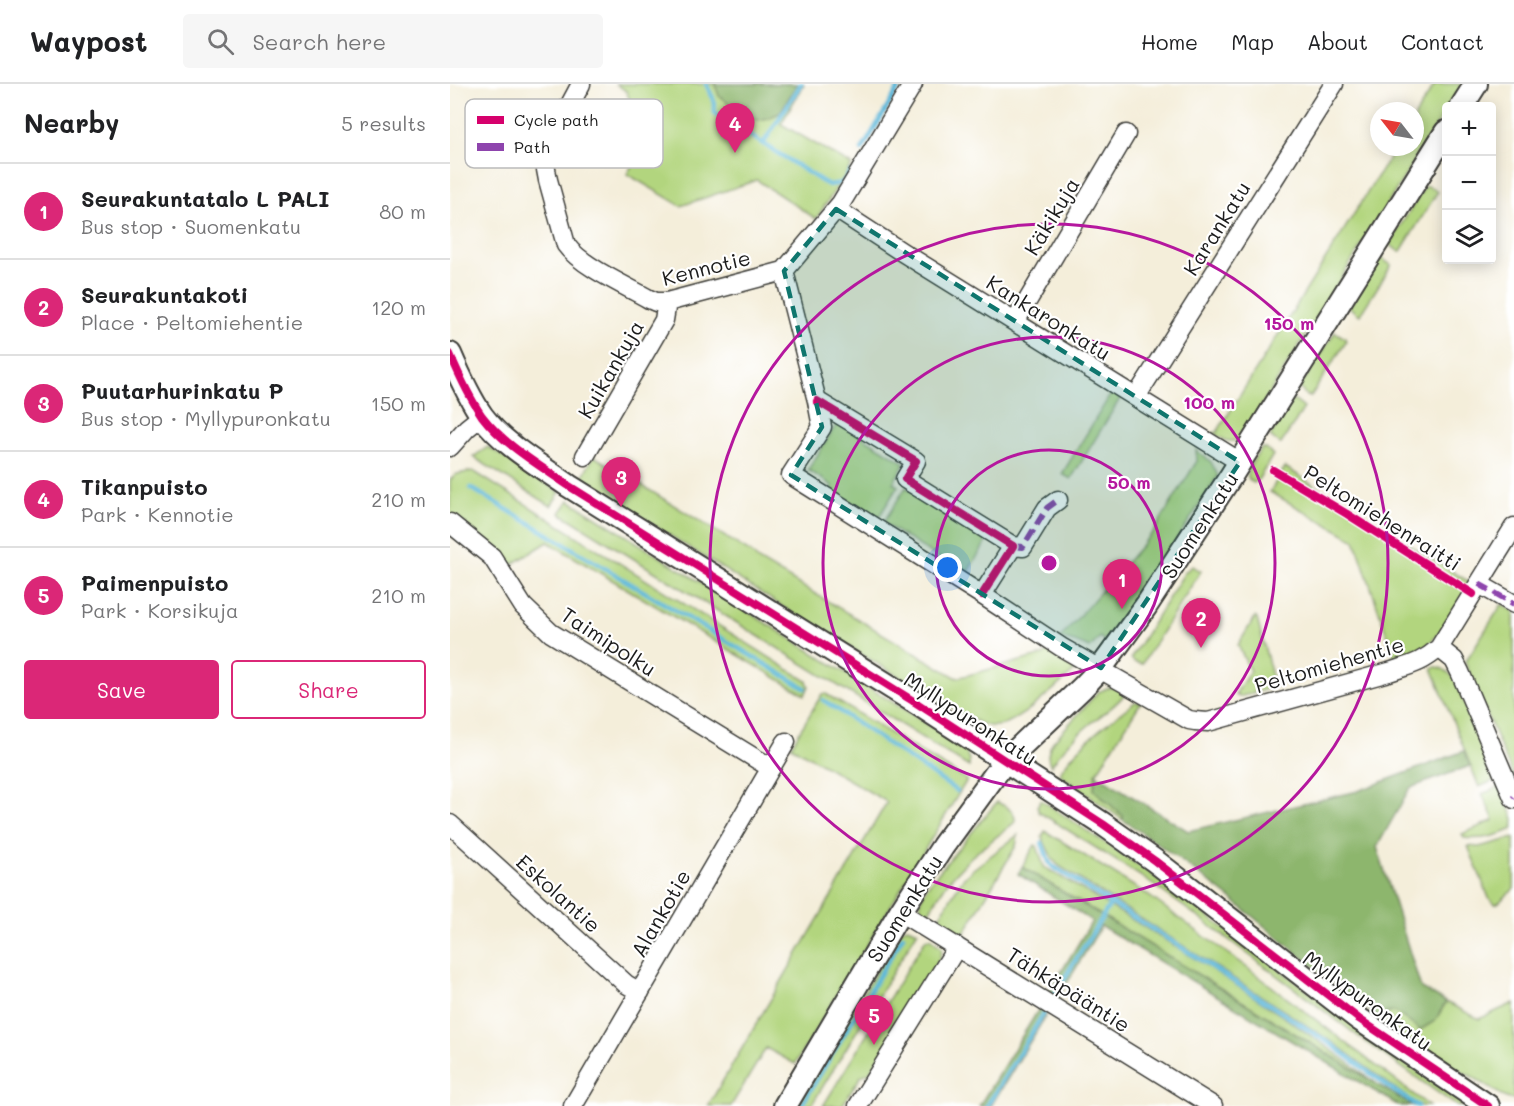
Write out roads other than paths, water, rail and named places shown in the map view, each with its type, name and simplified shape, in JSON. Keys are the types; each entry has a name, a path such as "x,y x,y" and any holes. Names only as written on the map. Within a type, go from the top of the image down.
{"street":[{"name":"Kennotie","path":"573,99 581,84"},
{"name":"Kennotie","path":"546,168 566,245 577,258 649,299 656,302 667,302 784,271 846,196 913,84"},
{"name":"Karankatu","path":"1136,397 1334,84"},
{"path":"1465,102 1476,84"},
{"name":"Käkikuja","path":"1014,322 1126,134"},
{"name":"Suomenkatu","path":"785,1106 900,912 943,846 1005,761 1101,668 1170,571 1442,138"},
{"name":"Kankaronkatu","path":"836,209 1240,462"},
{"path":"784,271 817,401 916,461 905,479 1013,546 1023,547 1047,508 1058,500"},
{"name":"Kuikankuja","path":"585,456 664,320 667,302"},
{"name":"Myllypuronkatu","path":"450,354 482,416 514,447 568,486 908,698 1147,854 1359,1019 1488,1106"},
{"name":"Peltomiehentie","path":"817,401 822,427 790,475 1061,647 1189,720 1204,722 1257,709 1415,664 1428,658 1439,648 1514,527"},
{"path":"450,447 467,428 482,416"},
{"name":"Taimipolku","path":"450,523 492,558 523,606 551,633 771,768"},
{"path":"982,595 1013,546"},
{"path":"1479,584 1514,604"},
{"path":"1439,648 1454,660 1460,672 1514,798"},
{"name":"Alankotie","path":"573,1106 786,742"},
{"name":"Eskolantie","path":"450,824 626,984 640,992"},
{"name":"Tähkäpääntie","path":"900,912 1213,1106"},
{"path":"858,1106 957,947"}],"waterway":[{"path":"706,84 713,98 715,113 823,182 829,185 842,183 850,172"},
{"path":"763,144 801,84"},
{"path":"862,150 901,84"},
{"path":"471,488 805,688"},
{"path":"823,700 957,791"},
{"path":"1042,843 1052,866 1332,1045 1418,1106"},
{"path":"1054,995 1111,903"},
{"path":"801,1106 903,936"},
{"path":"987,1106 1044,1013"}],"place":[{"name":"Tikanpuisto","path":"735,153"},
{"name":"Puutarhurinkatu P","path":"621,507"},
{"name":"Seurakuntatalo L PALI","path":"1122,609"},
{"name":"Seurakuntakoti","path":"1201,648"},
{"name":"Paimenpuisto","path":"874,1045"}]}
